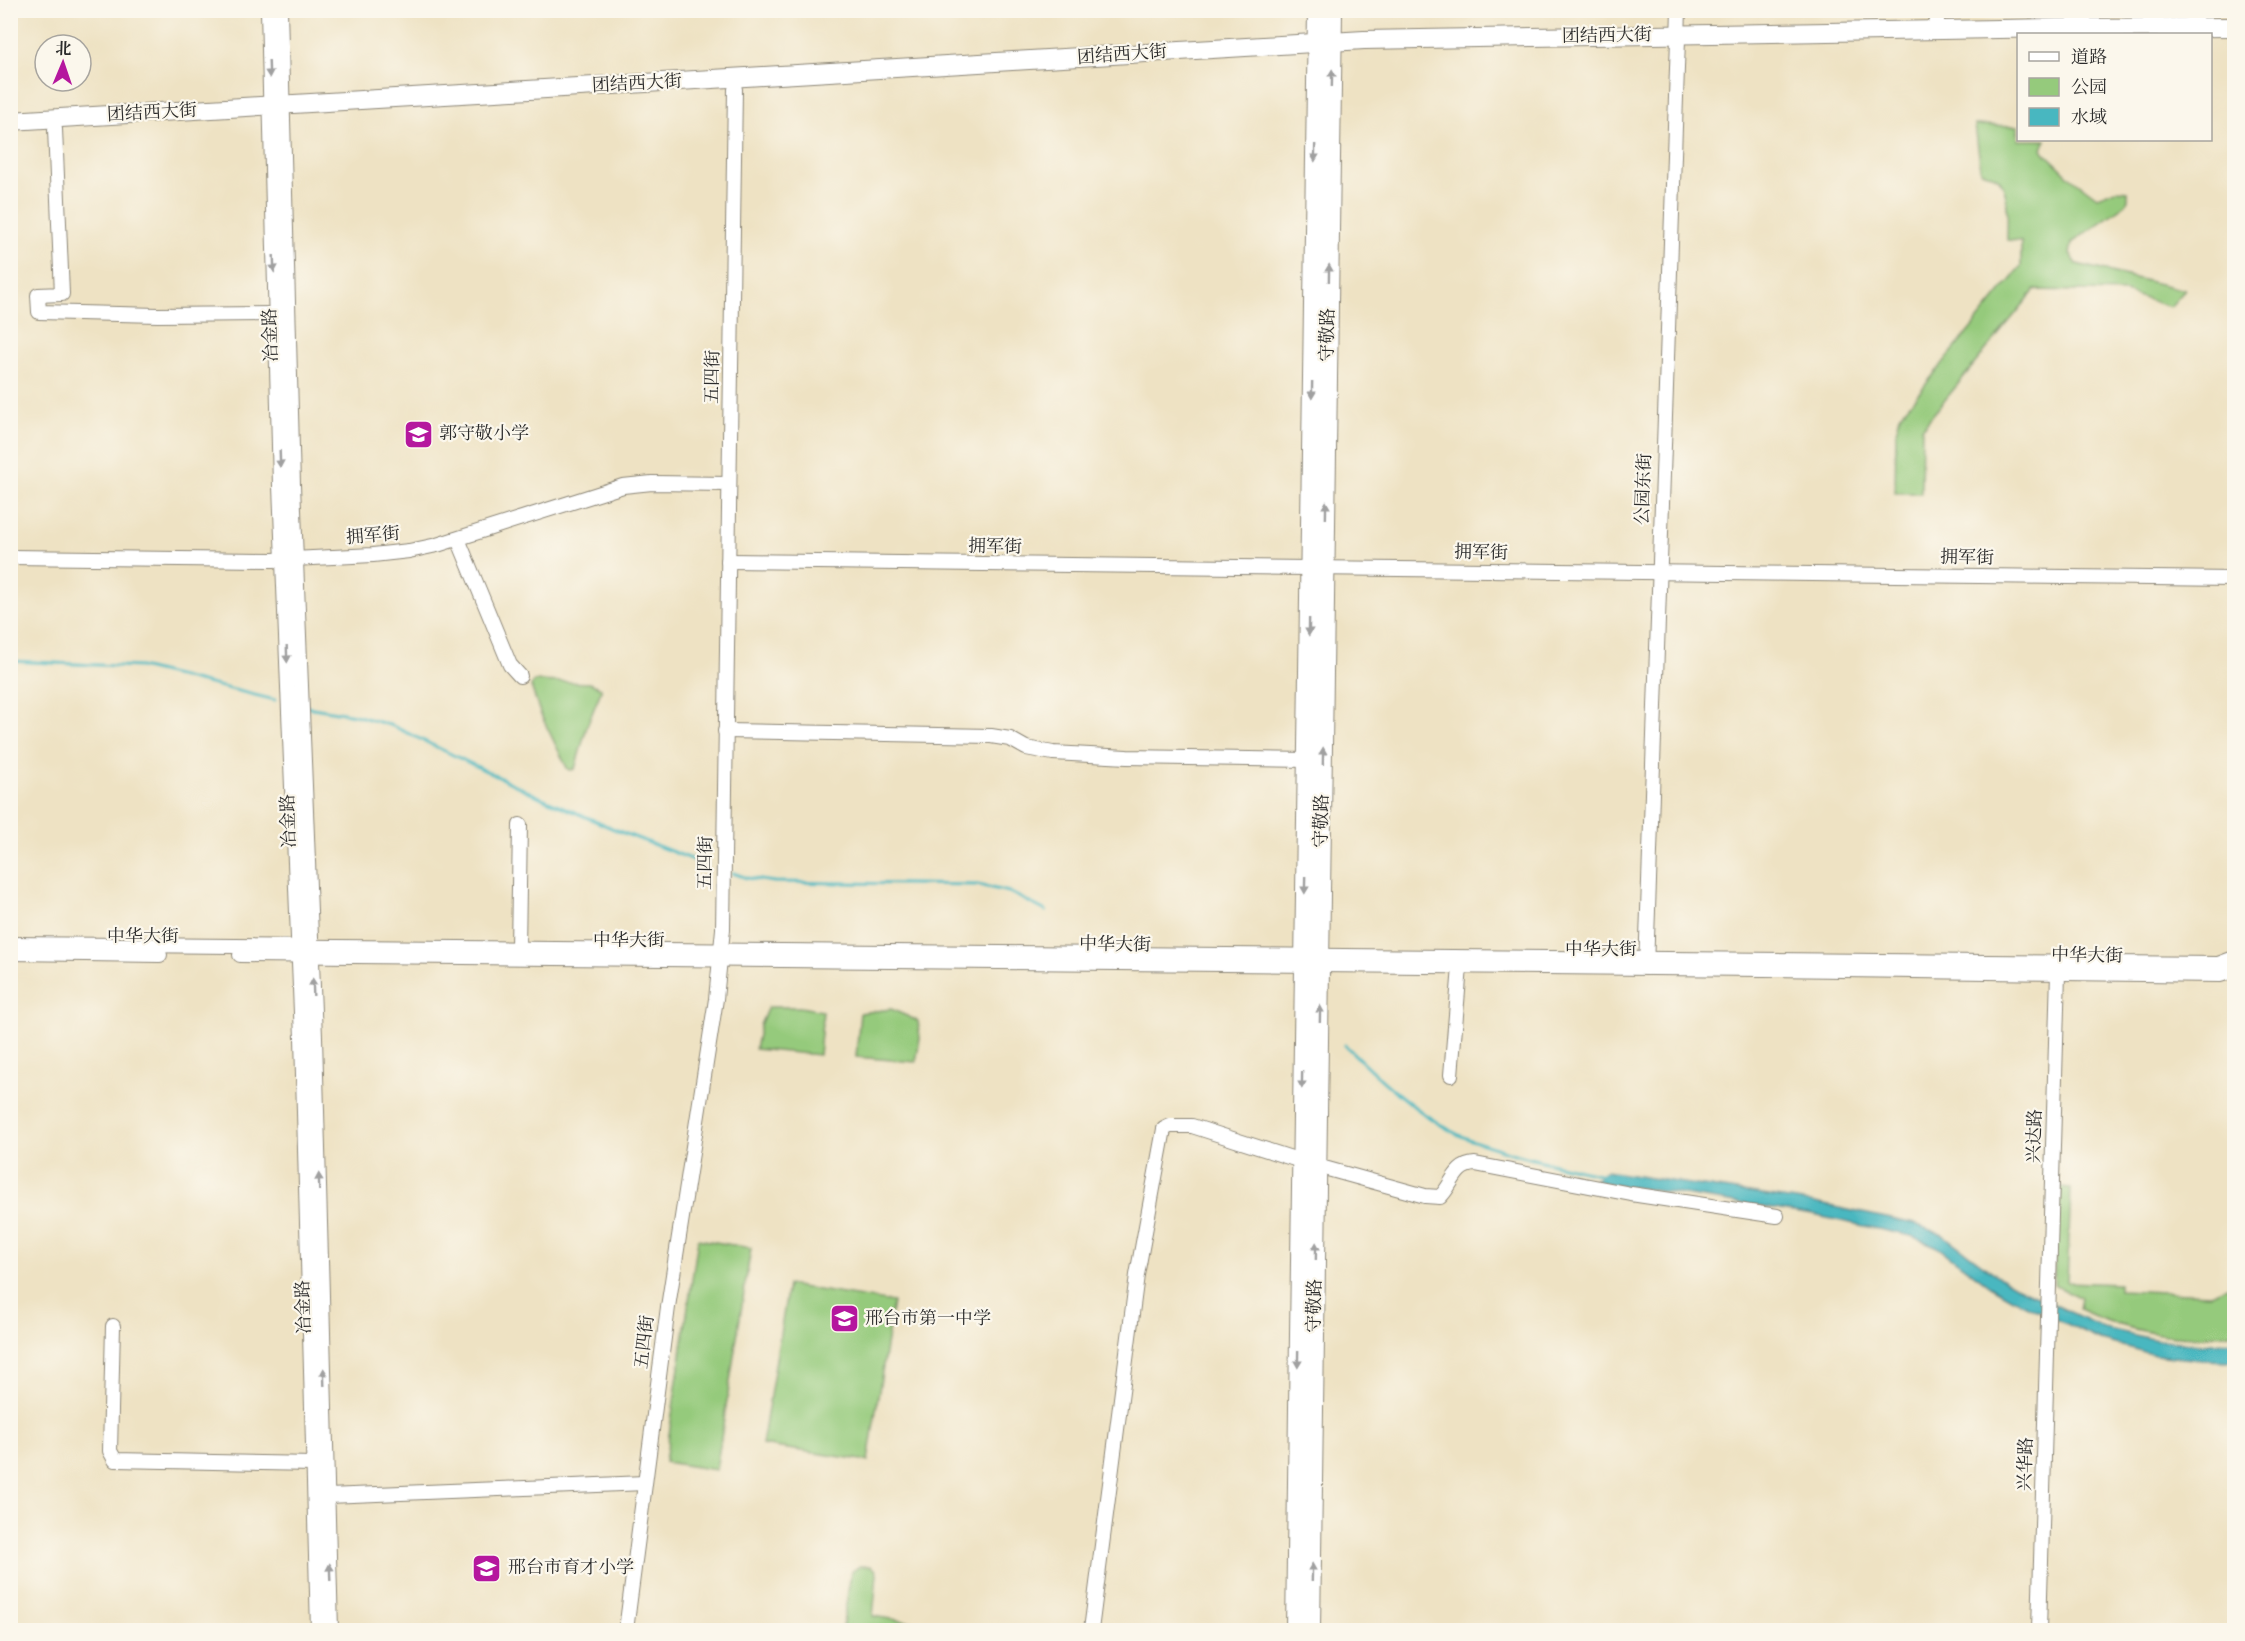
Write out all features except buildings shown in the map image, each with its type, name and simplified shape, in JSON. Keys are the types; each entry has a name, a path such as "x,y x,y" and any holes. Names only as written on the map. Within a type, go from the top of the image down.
{"main road":[{"name":"守敬路","path":"1295,1630 1309,1164 1312,961 1324,48 1317,10"},
{"name":"守敬路","path":"1324,48 1333,10"},
{"name":"团结西大街","path":"10,132 276,111 1324,48 1678,40 1937,30 2235,27"},
{"path":"2212,38 2235,38"},
{"name":"团结西大街","path":"1678,40 2017,39"},
{"name":"团结西大街","path":"10,121 735,89 1324,48"},
{"name":"守敬路","path":"1312,961 1307,760 1317,569"},
{"name":"守敬路","path":"1309,1164 1311,1630"}],"street":[{"name":"冶金路","path":"268,10 276,111 290,559 328,1496 331,1630"},
{"name":"冶金路","path":"280,10 276,111 276,314 290,559"},
{"name":"公园东街","path":"1646,964 1679,10"},
{"path":"1937,10 1937,30"},
{"path":"2188,27 2200,10"},
{"name":"五四街","path":"626,1630 668,1307 721,955 735,89"},
{"path":"55,129 62,294 38,295 39,312 158,315 276,314"},
{"name":"拥军街","path":"10,557 290,559 410,550 437,545 623,486 652,483 729,484"},
{"path":"458,538 510,666 520,676"},
{"name":"拥军街","path":"728,561 2235,579"},
{"path":"725,730 992,736 1010,739 1026,748 1053,753 1128,757 1307,760"},
{"path":"518,948 520,825"},
{"name":"中华大街","path":"10,944 305,951 2219,970"},
{"name":"中华大街","path":"10,953 518,948 721,955"},
{"name":"冶金路","path":"305,951 318,1630"},
{"path":"2219,970 2235,958"},
{"name":"中华大街","path":"1312,961 1460,967 1646,964 2058,973 2219,970"},
{"path":"1451,1075 1460,967"},
{"path":"2219,970 2235,970"},
{"name":"兴达路","path":"2049,1300 2058,973"},
{"path":"1091,1630 1137,1275 1164,1130 1170,1126 1191,1126 1309,1164 1431,1197 1440,1197 1446,1191 1457,1170 1465,1164 1474,1164 1631,1194 1777,1216"},
{"name":"兴华路","path":"2039,1630 2049,1300"},
{"path":"113,1326 110,1450 115,1460 314,1464"},
{"path":"328,1496 645,1483"}],"green space":[{"path":"1975,125 2017,126 2017,141 2046,141 2042,148 2044,152 2070,177 2097,197 2116,190 2128,191 2126,204 2072,243 2070,254 2077,264 2185,290 2170,307 2125,292 2035,290 1922,428 1921,493 1895,493 1896,432 1900,416 2021,267 2021,241 2007,240 2007,208 2003,185 1999,179 1981,171"},
{"path":"534,681 590,683 601,688 575,769 567,768 540,713 531,686"},
{"path":"768,1007 800,1007 823,1011 819,1055 755,1049 760,1025"},
{"path":"891,1009 918,1021 920,1038 916,1062 856,1057 860,1013"},
{"path":"2057,1188 2071,1189 2067,1282 2119,1284 2119,1290 2210,1294 2234,1284 2234,1332 2195,1337 2175,1336 2115,1324 2079,1309 2081,1298 2054,1285"},
{"path":"698,1239 751,1248 716,1470 665,1462"},
{"path":"788,1285 893,1302 868,1461 762,1445"},
{"path":"860,1566 870,1566 877,1574 873,1616 960,1630 842,1630 851,1572"}],"water":[{"path":"1605,1171 1815,1203 1915,1224 1943,1235 1998,1276 2017,1287 2104,1328 2157,1340 2202,1344 2234,1341 2234,1361 2156,1355 2100,1340 2011,1298 1990,1286 1936,1246 1911,1236 1813,1215 1594,1181"}],"waterway":[{"path":"10,661 140,667 275,700"},
{"path":"307,707 355,715 393,726 542,798 707,865"},
{"path":"733,873 747,878 774,882 978,885 1009,892 1046,911"},
{"path":"1345,1045 1410,1103 1459,1135 1529,1158 1603,1175"}],"place":[{"name":"郭守敬小学","path":"418,434"},
{"name":"邢台市第一中学","path":"844,1319"},
{"name":"邢台市育才小学","path":"487,1568"}]}
